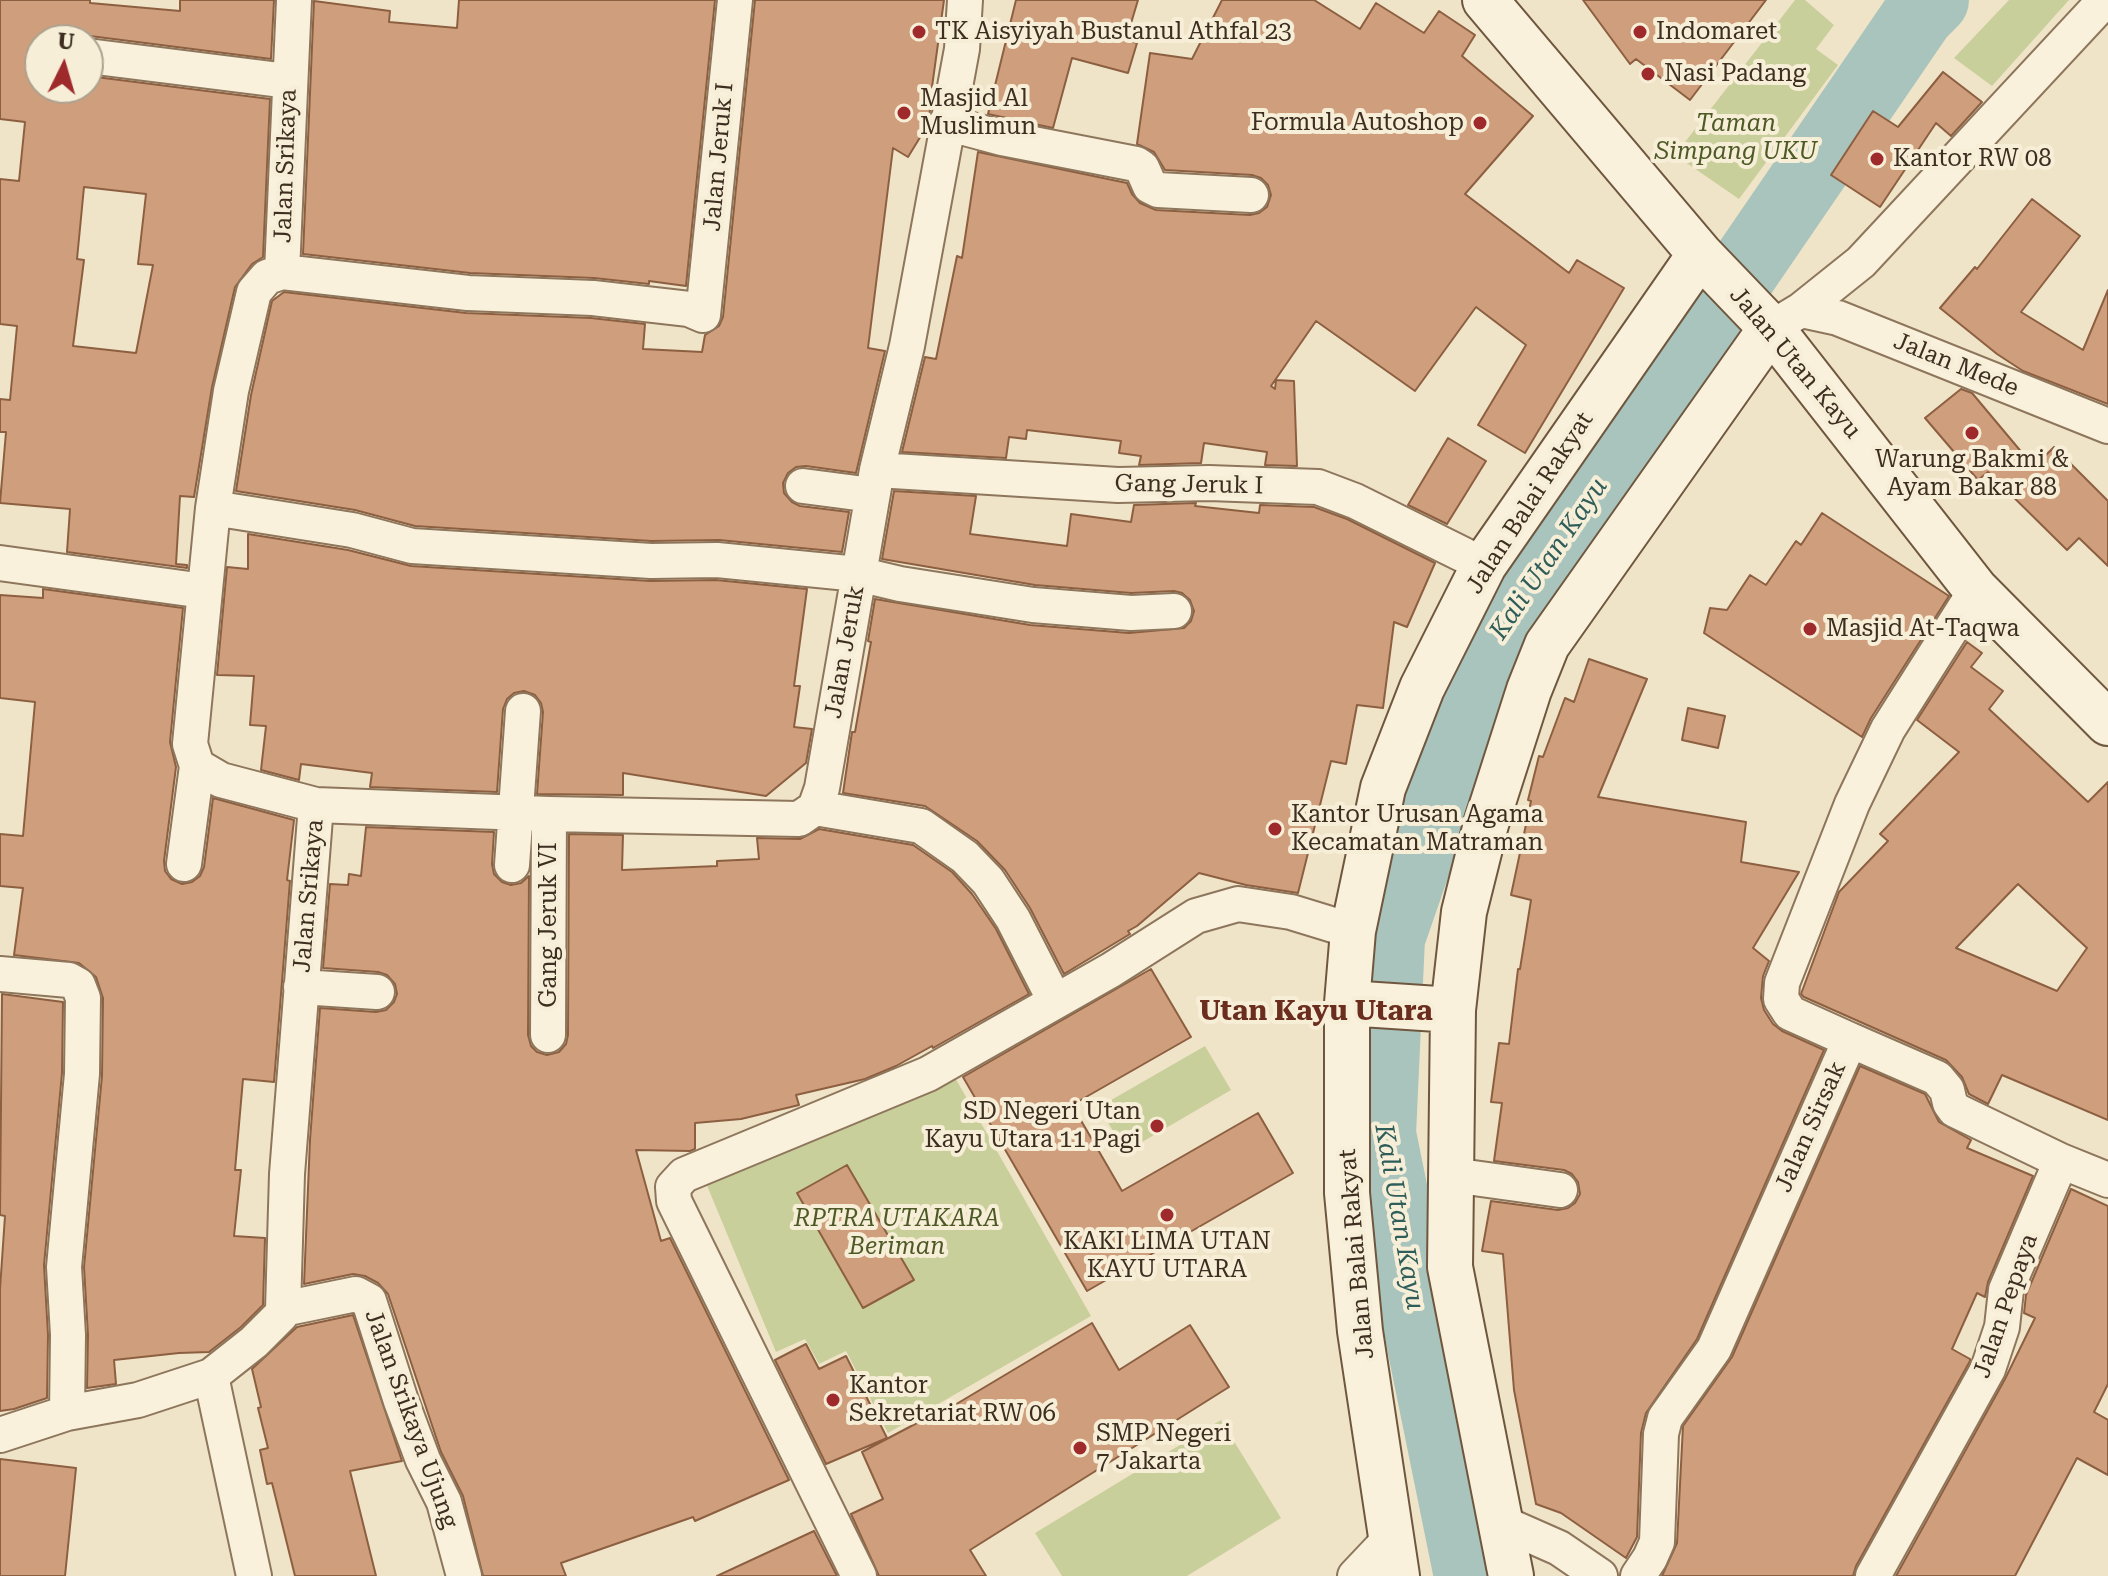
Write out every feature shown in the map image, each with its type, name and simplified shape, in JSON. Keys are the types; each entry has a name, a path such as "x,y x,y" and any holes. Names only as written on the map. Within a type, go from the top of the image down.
{"street":[{"name":"Jalan Srikaya","path":"283,1309 287,1174 316,805 221,780 197,766 190,744 213,508 231,391 254,292 267,277 282,272 288,81 294,0"},
{"name":"Jalan Jeruk I","path":"282,272 468,293 593,298 689,309 703,315 735,0"},
{"name":"Jalan Jeruk","path":"815,808 822,788 874,482 907,346 962,49 965,0"},
{"name":"Jalan Utan Kayu","path":"1485,0 1705,260 1773,313 1976,590 2108,723"},
{"path":"1511,1576 1450,1267 1452,1175 1445,1009 1464,912 1483,839 1529,690 1547,645 1773,313 1861,262 2105,0"},
{"path":"104,58 288,81"},
{"path":"946,123 1015,141 1136,164 1142,168 1150,186 1158,190 1251,195"},
{"name":"Jalan Balai Rakyat","path":"1394,1558 1360,1331 1347,1193 1358,1003 1353,931 1383,788 1422,688 1484,565 1705,260"},
{"name":"Jalan Mede","path":"1773,313 1838,318 2108,426"},
{"name":"Gang Jeruk I","path":"803,486 874,482 1209,483 1318,487 1355,501 1484,565"},
{"path":"213,508 352,530 412,546 651,561 717,560 858,574 900,584 1033,605 1131,613 1174,611"},
{"path":"0,563 204,591"},
{"name":"Jalan Sirsak","path":"1638,1576 1657,1542 1660,1445 1665,1418 1714,1349 1850,1040 1790,1013 1781,999 1782,983 1832,852 1882,741 1976,590"},
{"path":"512,865 523,711"},
{"path":"184,864 197,766"},
{"path":"316,805 799,819 815,808 921,826 965,857 988,881 1013,919 1055,1001"},
{"name":"Gang Jeruk VI","path":"548,1035 549,814"},
{"path":"859,1576 674,1201 673,1187 684,1175 928,1074 1111,970 1196,916 1238,904 1291,912 1353,931"},
{"path":"0,974 69,980 78,985 83,998 82,1074 64,1267 68,1335 67,1413"},
{"path":"301,987 377,992"},
{"path":"1358,1003 1445,1009"},
{"path":"1850,1040 1937,1078 1947,1090 1955,1110 2108,1180"},
{"name":"Jalan Pepaya","path":"1873,1576 1988,1369 2002,1327 2006,1290 2061,1161"},
{"path":"1452,1175 1560,1190"},
{"name":"Jalan Srikaya Ujung","path":"283,1309 356,1294 369,1301 423,1460 444,1502 464,1576"},
{"path":"0,1435 67,1413 138,1400 211,1376 254,1342 281,1315 283,1309"},
{"path":"211,1376 254,1576"},
{"path":"1500,1522 1559,1548 1600,1576"},
{"path":"1355,1576 1394,1558"}],"green space":[{"name":"Taman Simpang UKU","path":"1795,0 1805,0 1834,25 1816,49 1838,65 1739,199 1675,155"},
{"path":"2009,0 2069,0 1992,86 1954,58"},
{"path":"1205,1046 1231,1090 1125,1152 1099,1107"},
{"name":"RPTRA UTAKARA Beriman","path":"953,1074 1091,1316 888,1433 846,1351 819,1364 805,1339 776,1352 701,1171"},
{"path":"1221,1420 1281,1518 1187,1576 1062,1576 1035,1533"}],"building":[{"path":"0,0 90,0 90,3 180,11 180,0 274,0 271,59 104,38 104,24 24,24 24,104 104,104 104,78 270,99 263,257 252,264 235,287 212,387 194,497 180,496 176,564 187,565 187,568 67,552 70,509 0,503 6,432 0,432 0,399 10,400 17,326 0,324 0,179 19,181 25,122 0,119","holes":["84,187 146,194 138,264 153,265 136,353 73,346 84,260 77,259"]},
{"path":"459,0 715,0 686,286 649,281 649,284 594,278 470,273 303,254 314,1 390,11 389,22 457,28"},
{"path":"755,0 944,0 927,126 908,157 893,148 868,348 885,351 856,473 796,467 788,473 783,483 784,493 800,506 849,512 842,552 719,540 651,541 415,526 355,510 236,491 251,395 272,301 284,292 466,313 591,318 645,324 643,349 702,352 705,335 719,326 723,317"},
{"path":"1016,0 1138,0 1126,40 1137,43 1128,73 1072,58 1053,128 988,114"},
{"path":"1222,0 1314,0 1360,29 1376,3 1424,33 1439,11 1475,35 1462,56 1533,116 1465,194 1569,273 1577,260 1624,288 1525,453 1478,425 1526,345 1476,307 1415,391 1316,321 1271,386 1275,389 1276,380 1294,381 1297,466 1265,465 1267,452 1204,443 1201,463 1139,465 1141,456 1119,453 1121,441 1027,430 1026,439 1009,437 1006,458 902,452 925,357 936,359 957,256 962,258 978,152 1127,183 1140,203 1156,210 1250,215 1267,207 1271,195 1268,185 1261,178 1165,170 1154,152 1137,144 1150,53 1192,59"},
{"path":"1583,0 1766,0 1690,100 1636,59 1630,64"},
{"name":"Kantor RW 08","path":"1943,72 1982,102 1951,136 1936,123 1880,207 1831,175 1873,111 1898,127"},
{"path":"2032,199 2080,236 2021,312 2083,350 2108,290 2108,404 2023,371 1940,308 1975,267 1977,269"},
{"path":"1961,389 1972,393 2034,467 2054,447 2108,501 2108,566 2079,538 2067,550 1988,472 1978,480 1925,418"},
{"path":"1448,438 1486,461 1447,524 1408,505"},
{"path":"894,491 976,496 970,534 1067,546 1071,514 1131,522 1134,505 1196,503 1195,506 1259,513 1260,505 1314,507 1347,519 1435,563 1407,627 1394,622 1383,708 1357,705 1346,764 1331,761 1298,893 1246,885 1199,873 1128,931 1130,934 1064,974 1030,908 1005,870 977,841 925,806 843,793 871,642 868,641 875,599 1030,625 1129,633 1184,628 1191,621 1194,611 1190,600 1174,591 1131,593 1035,585 882,559"},
{"name":"Masjid At-Taqwa","path":"1822,513 1949,596 1862,737 1704,633 1710,608 1727,610 1750,575 1766,585 1796,541 1801,545"},
{"path":"248,534 348,550 411,566 650,581 716,580 807,589 794,686 800,686 794,727 812,729 806,763 766,796 623,773 623,795 537,794 543,712 535,695 524,691 514,693 507,699 503,709 497,792 370,787 372,773 301,764 299,780 261,770 266,726 250,725 254,676 217,675 227,567 248,569"},
{"path":"43,589 183,608 170,742 176,767 164,861 165,871 171,879 182,884 200,876 204,867 213,798 294,820 287,880 290,881 274,1082 243,1079 235,1170 241,1170 234,1236 265,1238 263,1305 209,1352 114,1360 116,1384 87,1388 84,1267 102,1076 103,998 96,977 79,963 14,955 23,888 0,886 0,834 23,836 35,702 0,698 0,595 43,598"},
{"path":"1967,642 1982,653 1971,667 2003,691 1989,709 2088,802 2108,782 2108,1120 2002,1075 1988,1104 1969,1094 1962,1077 1946,1060 1801,994 1839,892 1888,841 1880,834 1959,752 1917,720","holes":["2018,884 2087,948 2057,991 1956,948"]},
{"path":"1589,659 1647,679 1598,797 1746,822 1741,862 1799,872 1753,948 1769,961 1763,976 1761,998 1773,1024 1824,1050 1697,1339 1646,1413 1641,1433 1637,1537 1626,1558 1561,1513 1536,1504 1514,1390 1503,1254 1482,1251 1491,1201 1558,1210 1575,1203 1580,1194 1578,1182 1564,1170 1494,1161 1502,1103 1491,1102 1499,1043 1509,1044 1518,969 1531,900 1511,895 1531,801 1528,800 1539,756 1543,757 1565,698 1574,702"},
{"path":"1688,708 1725,716 1718,748 1682,740"},
{"path":"366,827 494,832 494,874 511,885 521,883 529,876 528,1035 531,1046 547,1055 559,1052 566,1044 568,1035 569,834 623,835 622,870 717,866 717,861 759,859 757,838 800,839 819,829 913,845 952,872 996,929 1029,994 896,1066 865,1079 796,1095 799,1105 741,1119 695,1123 695,1149 690,1151 636,1150 661,1241 670,1238 789,1480 695,1521 693,1517 561,1563 566,1576 483,1576 463,1496 441,1452 388,1294 378,1283 353,1274 304,1284 320,1008 376,1012 386,1010 397,994 395,984 387,975 323,968 330,884 348,885 349,874 361,876"},
{"path":"1151,969 1191,1037 1072,1105 1122,1191 1258,1113 1293,1173 1087,1291 963,1077"},
{"path":"2,994 63,1002 62,1073 44,1265 48,1335 47,1398 0,1411 0,1289 5,1216 0,1215"},
{"path":"1860,1066 1925,1094 1939,1122 1971,1140 1967,1148 2033,1176 1988,1282 1985,1297 1977,1293 1952,1349 1970,1361 1853,1576 1662,1576 1677,1543 1683,1426 1732,1357"},
{"path":"847,1165 914,1280 863,1308 797,1193"},
{"path":"2071,1189 2108,1206 2108,1384 2094,1412 2108,1420 2108,1475 2077,1458 2015,1576 1896,1576 2005,1379 2035,1318 2024,1313 2026,1295"},
{"path":"353,1315 402,1461 350,1471 376,1576 295,1576 272,1483 267,1484 260,1450 268,1448 252,1369 297,1327"},
{"path":"1092,1323 1119,1370 1190,1325 1229,1387 970,1550 986,1576 879,1576 851,1514 883,1499 862,1452 936,1413 938,1415"},
{"name":"Kantor Sekretariat RW 06","path":"806,1344 819,1369 846,1356 887,1438 826,1464 775,1360"},
{"path":"0,1459 76,1468 65,1576 0,1576"},
{"path":"814,1531 837,1576 717,1576"}],"waterway":[{"name":"Kali Utan Kayu","path":"1470,1576 1380,1134 1389,938 1494,635 1919,14 1933,0"}],"place":[{"name":"TK Aisyiyah Bustanul Athfal 23","path":"919,32"},
{"name":"Indomaret","path":"1640,32"},
{"name":"Nasi Padang","path":"1648,74"},
{"name":"Masjid Al Muslimun","path":"904,113"},
{"name":"Formula Autoshop","path":"1480,123"},
{"name":"Kantor RW 08","path":"1877,159"},
{"name":"Warung Bakmi & Ayam Bakar 88","path":"1972,433"},
{"name":"Masjid At-Taqwa","path":"1810,629"},
{"name":"Kantor Urusan Agama Kecamatan Matraman","path":"1275,829"},
{"name":"SD Negeri Utan Kayu Utara 11 Pagi","path":"1157,1126"},
{"name":"KAKI LIMA UTAN KAYU UTARA","path":"1167,1215"},
{"name":"Kantor Sekretariat RW 06","path":"833,1400"},
{"name":"SMP Negeri 7 Jakarta","path":"1080,1448"}],"district":[{"name":"Utan Kayu Utara","path":"1316,1012"}]}
